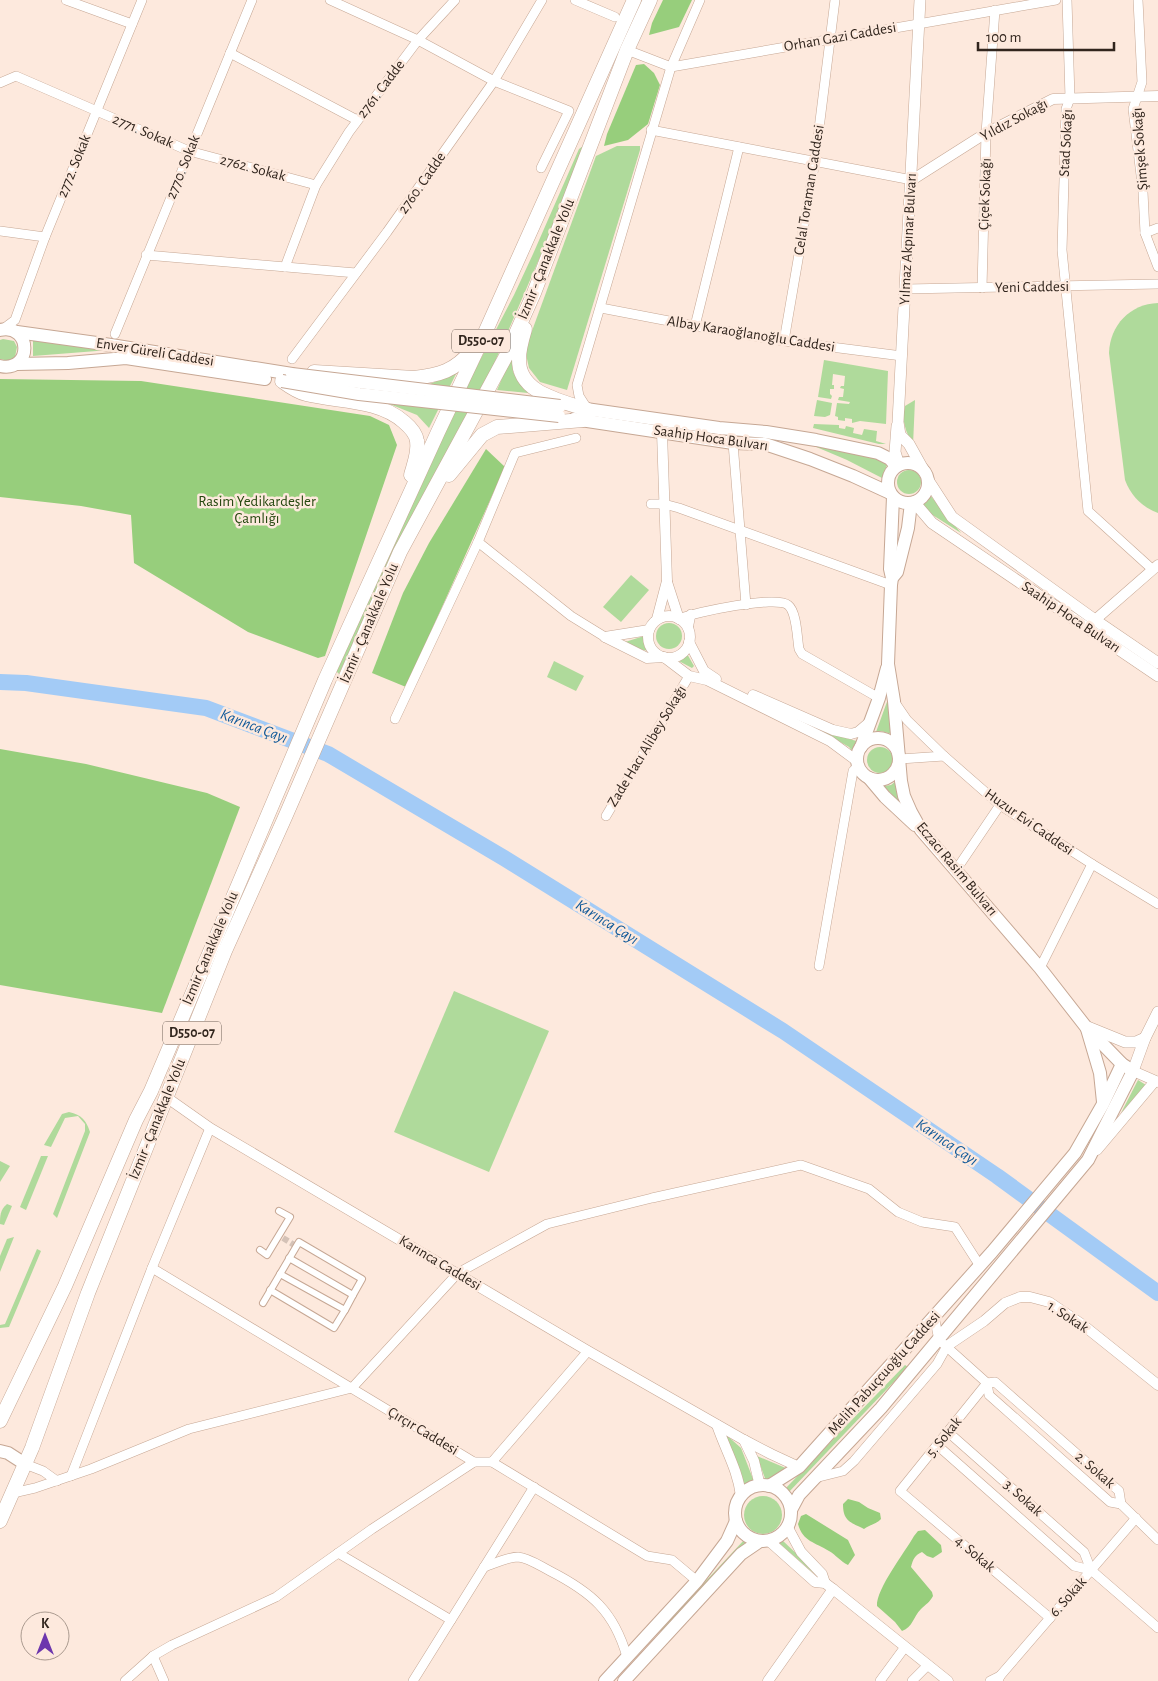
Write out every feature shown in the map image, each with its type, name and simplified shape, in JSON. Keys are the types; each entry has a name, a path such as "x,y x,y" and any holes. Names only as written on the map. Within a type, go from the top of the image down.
{"highway":[{"name":"İzmir - Çanakkale Yolu","path":"270,808 325,680 484,335 634,0"},
{"name":"İzmir - Çanakkale Yolu","path":"0,1521 7,1493 25,1464 103,1256 225,950 286,815 400,552 506,356 534,293 628,50 650,0"},
{"path":"534,293 518,358 520,371 527,384 542,394 586,415"},
{"path":"287,378 321,372 414,378 430,376 457,366 484,335"},
{"path":"287,378 303,394 360,403 384,409 398,416 415,433 417,451 400,515"},
{"path":"428,501 482,435 497,427 586,415"},
{"name":"İzmir Çanakkale Yolu","path":"0,1421 66,1286 270,808"}],"main road":[{"name":"Yılmaz Akpınar Bulvarı","path":"920,0 898,422 900,435 909,444 926,475"},
{"name":"Enver Güreli Caddesi","path":"1,329 16,326 287,378"},
{"path":"16,326 25,348 24,354 17,364"},
{"name":"Enver Güreli Caddesi","path":"0,366 126,358 287,378"},
{"path":"287,378 358,394 559,411 586,415"},
{"name":"Saahip Hoca Bulvarı","path":"586,415 662,432 733,443 765,444 819,462 892,495"},
{"name":"Saahip Hoca Bulvarı","path":"586,415 766,432 816,440 878,453 890,459 898,466"},
{"path":"898,422 895,452 898,466"},
{"path":"905,463 913,464 926,475 926,492 922,497 913,502 902,502 892,495 888,489 888,479 892,470 905,463"},
{"name":"Saahip Hoca Bulvarı","path":"926,475 952,517 1158,663"},
{"path":"892,495 890,569 892,581"},
{"name":"Saahip Hoca Bulvarı","path":"913,502 932,523 1158,676"},
{"name":"Eczacı Rasim Bulvarı","path":"913,502 897,572 892,581 888,664 894,701 904,796 920,830 1040,968 1086,1027 1128,1068"},
{"path":"888,664 879,698 858,758 861,772 920,830"},
{"path":"858,758 870,740 884,739 895,746 900,759 899,766 891,776 878,780 869,778"},
{"path":"1128,1068 1158,1012"},
{"path":"1086,1027 1125,1042 1136,1042 1145,1038"},
{"path":"1086,1027 1100,1073 1103,1104"},
{"name":"Melih Pabuçcuoğlu Caddesi","path":"764,1486 800,1467 980,1266 1075,1153 1103,1104 1128,1068"},
{"name":"Melih Pabuçcuoğlu Caddesi","path":"791,1510 799,1495 814,1478 943,1343 1004,1261 1088,1160 1128,1068"},
{"path":"0,1451 8,1453 25,1464"},
{"path":"624,1681 742,1554 764,1541 778,1537 785,1531 791,1517 791,1510 785,1496 778,1490 764,1486 752,1488 741,1496 735,1508 736,1521 743,1533 751,1539 764,1541"},
{"path":"604,1681 697,1581 727,1541 736,1521"}],"street":[{"path":"66,0 132,24"},
{"name":"2772. Sokak","path":"16,326 45,236 142,0"},
{"name":"2770. Sokak","path":"115,334 252,0"},
{"path":"330,0 350,4 494,81 569,111 541,168"},
{"name":"2761. Cadde","path":"285,267 316,185 357,120 418,40 455,0"},
{"name":"2760. Cadde","path":"292,359 494,81 542,0"},
{"path":"575,0 616,17"},
{"path":"586,415 579,396 578,385 651,130 671,67 700,0"},
{"name":"Celal Toraman Caddesi","path":"784,341 815,161 836,0"},
{"name":"Orhan Gazi Caddesi","path":"671,67 920,22 1056,0"},
{"name":"Stad Sokağı","path":"1067,0 1070,98 1066,108 1062,250 1064,286 1088,511 1155,567"},
{"name":"Şimşek Sokağı","path":"1138,0 1142,82 1133,108 1143,192 1145,233 1158,267"},
{"name":"Çiçek Sokağı","path":"982,288 986,134 995,10"},
{"path":"628,50 671,67"},
{"path":"230,53 357,120"},
{"name":"2771. Sokak","path":"0,84 16,76 189,151"},
{"name":"Yıldız Sokağı","path":"912,180 986,134 1053,99 1158,96"},
{"path":"651,130 912,180"},
{"path":"695,326 739,147"},
{"name":"2762. Sokak","path":"189,151 316,185"},
{"path":"1145,233 1158,228"},
{"path":"0,231 45,236"},
{"path":"146,255 356,273"},
{"name":"Yeni Caddesi","path":"906,289 1158,284"},
{"name":"Albay Karaoğlanoğlu Caddesi","path":"601,308 784,341 902,356"},
{"path":"662,432 667,582 679,619 688,629"},
{"path":"396,719 478,542 515,454 576,438"},
{"path":"733,443 746,604"},
{"path":"651,504 664,504 679,508 892,581"},
{"path":"478,542 571,616 605,637 647,658 664,657 689,676 706,680 830,741 858,758 818,966"},
{"path":"1095,620 1155,567"},
{"path":"667,582 657,620 649,630 648,642 658,655 670,658 682,653 689,642"},
{"path":"657,620 668,616 679,619 691,614 746,604 786,603 793,610 799,649 802,654 879,698"},
{"path":"691,614 688,629 689,642 704,671 716,679 833,730 852,734 858,732 871,720"},
{"path":"605,637 649,630"},
{"name":"Zade Hacı Alibey Sokağı","path":"606,816 689,676"},
{"name":"Huzur Evi Caddesi","path":"894,701 907,720 944,756 1000,805 1158,904"},
{"path":"900,759 944,756"},
{"path":"956,870 1000,805"},
{"path":"1040,968 1092,864"},
{"path":"1088,1160 1156,1081 1128,1068"},
{"name":"Karınca Caddesi","path":"166,1098 210,1128 588,1351 744,1440 800,1467"},
{"path":"71,1476 152,1268 210,1128"},
{"path":"7,1493 35,1488 57,1481 189,1430 352,1388 458,1273 547,1224 652,1198 801,1165 870,1189 898,1212 922,1222 955,1227 980,1266"},
{"path":"260,1250 267,1255 290,1217 279,1211"},
{"path":"263,1302 270,1290 280,1274 298,1242 362,1280 334,1328 270,1290"},
{"path":"289,1258 353,1295"},
{"name":"Çırçır Caddesi","path":"152,1268 474,1462 492,1462"},
{"path":"280,1274 345,1310"},
{"name":"1. Sokak","path":"943,1343 984,1320 1005,1303 1020,1297 1030,1297 1048,1302 1083,1325 1158,1385"},
{"path":"934,1316 943,1343"},
{"name":"2. Sokak","path":"943,1343 987,1383 989,1395 1110,1502 1121,1504 1119,1491 995,1382 987,1383"},
{"path":"588,1351 492,1462 647,1556 672,1560 697,1581"},
{"name":"5. Sokak","path":"900,1491 987,1383"},
{"path":"717,1425 736,1471 741,1496"},
{"name":"3. Sokak","path":"948,1432 1084,1552 1091,1570"},
{"path":"744,1440 764,1486"},
{"name":"3. Sokak","path":"937,1445 1074,1566 1091,1570 1158,1628"},
{"path":"125,1681 153,1656 172,1645 276,1597 380,1523 474,1462"},
{"path":"25,1464 43,1471 57,1481"},
{"path":"413,1681 534,1487"},
{"name":"4. Sokak","path":"900,1491 1050,1618"},
{"path":"1121,1504 1158,1540"},
{"name":"6. Sokak","path":"999,1678 1136,1518"},
{"path":"787,1526 800,1552 822,1574 829,1586 948,1681"},
{"path":"764,1541 815,1582 829,1586"},
{"path":"338,1553 451,1620"},
{"path":"484,1567 517,1557 534,1562 583,1590 600,1604 608,1616 622,1638 627,1658"},
{"path":"768,1681 829,1586"},
{"path":"880,1681 905,1647"},
{"path":"153,1656 164,1681"},
{"path":"912,1681 928,1665"},
{"path":"990,1681 999,1678"}],"green space":[{"path":"663,0 692,0 679,27 649,35 652,23"},
{"path":"644,64 654,73 660,85 648,124 628,140 604,146 607,134 636,65"},
{"path":"583,146 540,257 481,394 406,527 339,674 335,670 465,389 514,295 579,149"},
{"path":"617,146 640,146 640,150 567,390 540,382 529,368 525,350 596,156"},
{"path":"1158,303 1158,513 1147,508 1138,500 1130,491 1125,480 1109,353 1113,334 1123,318 1139,307"},
{"path":"33,337 122,349 33,356"},
{"path":"0,340 14,341 17,347 15,357 9,361 0,359"},
{"path":"512,355 513,372 528,393 497,390"},
{"path":"824,360 888,371 886,424 860,421 852,423 852,419 845,418 845,421 838,420 838,417 835,416 837,403 849,404 850,402 838,400 839,397 843,397 844,389 840,388 844,386 845,376 833,374 832,385 834,385 834,389 830,389 831,399 818,397"},
{"path":"457,372 429,428 417,415 387,403"},
{"name":"Rasim Yedikardeşler Çamlığı","path":"0,379 141,381 370,416 389,425 397,445 325,656 318,658 248,632 134,563 131,515 81,506 0,497"},
{"path":"817,400 832,403 830,415 825,417 814,416"},
{"path":"915,400 913,445 906,431 904,417 905,406"},
{"path":"814,424 839,425 839,428 845,429 846,426 854,428 853,433 862,435 864,429 877,431 876,441 886,444 813,428"},
{"path":"782,439 889,460 882,478 814,446"},
{"path":"486,449 505,467 406,687 372,673 403,593 429,543"},
{"path":"909,470 918,473 921,482 918,491 909,494 900,491 897,482 900,473"},
{"path":"930,495 961,533 920,507"},
{"path":"631,575 649,590 621,622 603,607"},
{"path":"669,623 678,627 682,636 678,645 669,649 660,645 656,636 660,627"},
{"path":"644,636 649,651 633,648 625,642"},
{"path":"686,652 694,666 692,668 675,659 683,656"},
{"path":"554,661 584,676 576,691 547,677"},
{"path":"888,699 892,734 881,731 876,732"},
{"path":"821,731 860,742 854,753 849,747"},
{"path":"880,747 889,751 893,760 889,769 880,773 871,769 867,760 871,751"},
{"path":"0,749 86,764 207,793 240,807 162,1013 0,985"},
{"path":"896,781 904,808 884,786 891,785"},
{"path":"454,991 549,1031 489,1172 394,1132"},
{"path":"1138,1080 1146,1085 1121,1113"},
{"path":"69,1112 77,1115 83,1119 90,1132 57,1218 53,1214 85,1131 85,1124 78,1116 65,1118 51,1147 44,1145 62,1114"},
{"path":"41,1156 48,1156 26,1210 20,1207"},
{"path":"0,1161 10,1166 0,1182"},
{"path":"7,1204 12,1206 4,1225 0,1224 0,1216"},
{"path":"14,1237 0,1272 0,1256 7,1239"},
{"path":"37,1249 41,1251 9,1327 0,1328 0,1325 5,1324"},
{"path":"905,1365 908,1367 788,1493 785,1489"},
{"path":"722,1431 741,1448 755,1484 744,1488 738,1466 721,1433"},
{"path":"757,1456 788,1469 766,1481"},
{"path":"763,1496 777,1501 782,1515 777,1529 763,1534 749,1529 744,1515 749,1501"},
{"path":"848,1499 859,1502 880,1513 881,1519 864,1529 851,1522 846,1518 843,1510 843,1504"},
{"path":"806,1514 848,1540 855,1555 848,1565 803,1535 798,1524 801,1516"},
{"path":"925,1530 941,1545 942,1552 933,1558 922,1552 915,1558 911,1567 932,1592 933,1596 918,1612 911,1624 902,1631 877,1606 878,1599 886,1581 914,1536 918,1531"},
{"path":"745,1539 747,1541 662,1633 660,1630"},
{"path":"782,1540 820,1576 819,1578 779,1543"}],"waterway":[{"name":"Karınca Çayı","path":"0,682 26,683 206,708 328,754 504,858 783,1031 997,1176 1158,1293"}],"tunnel":[{"path":"283,1238 296,1246"}]}
